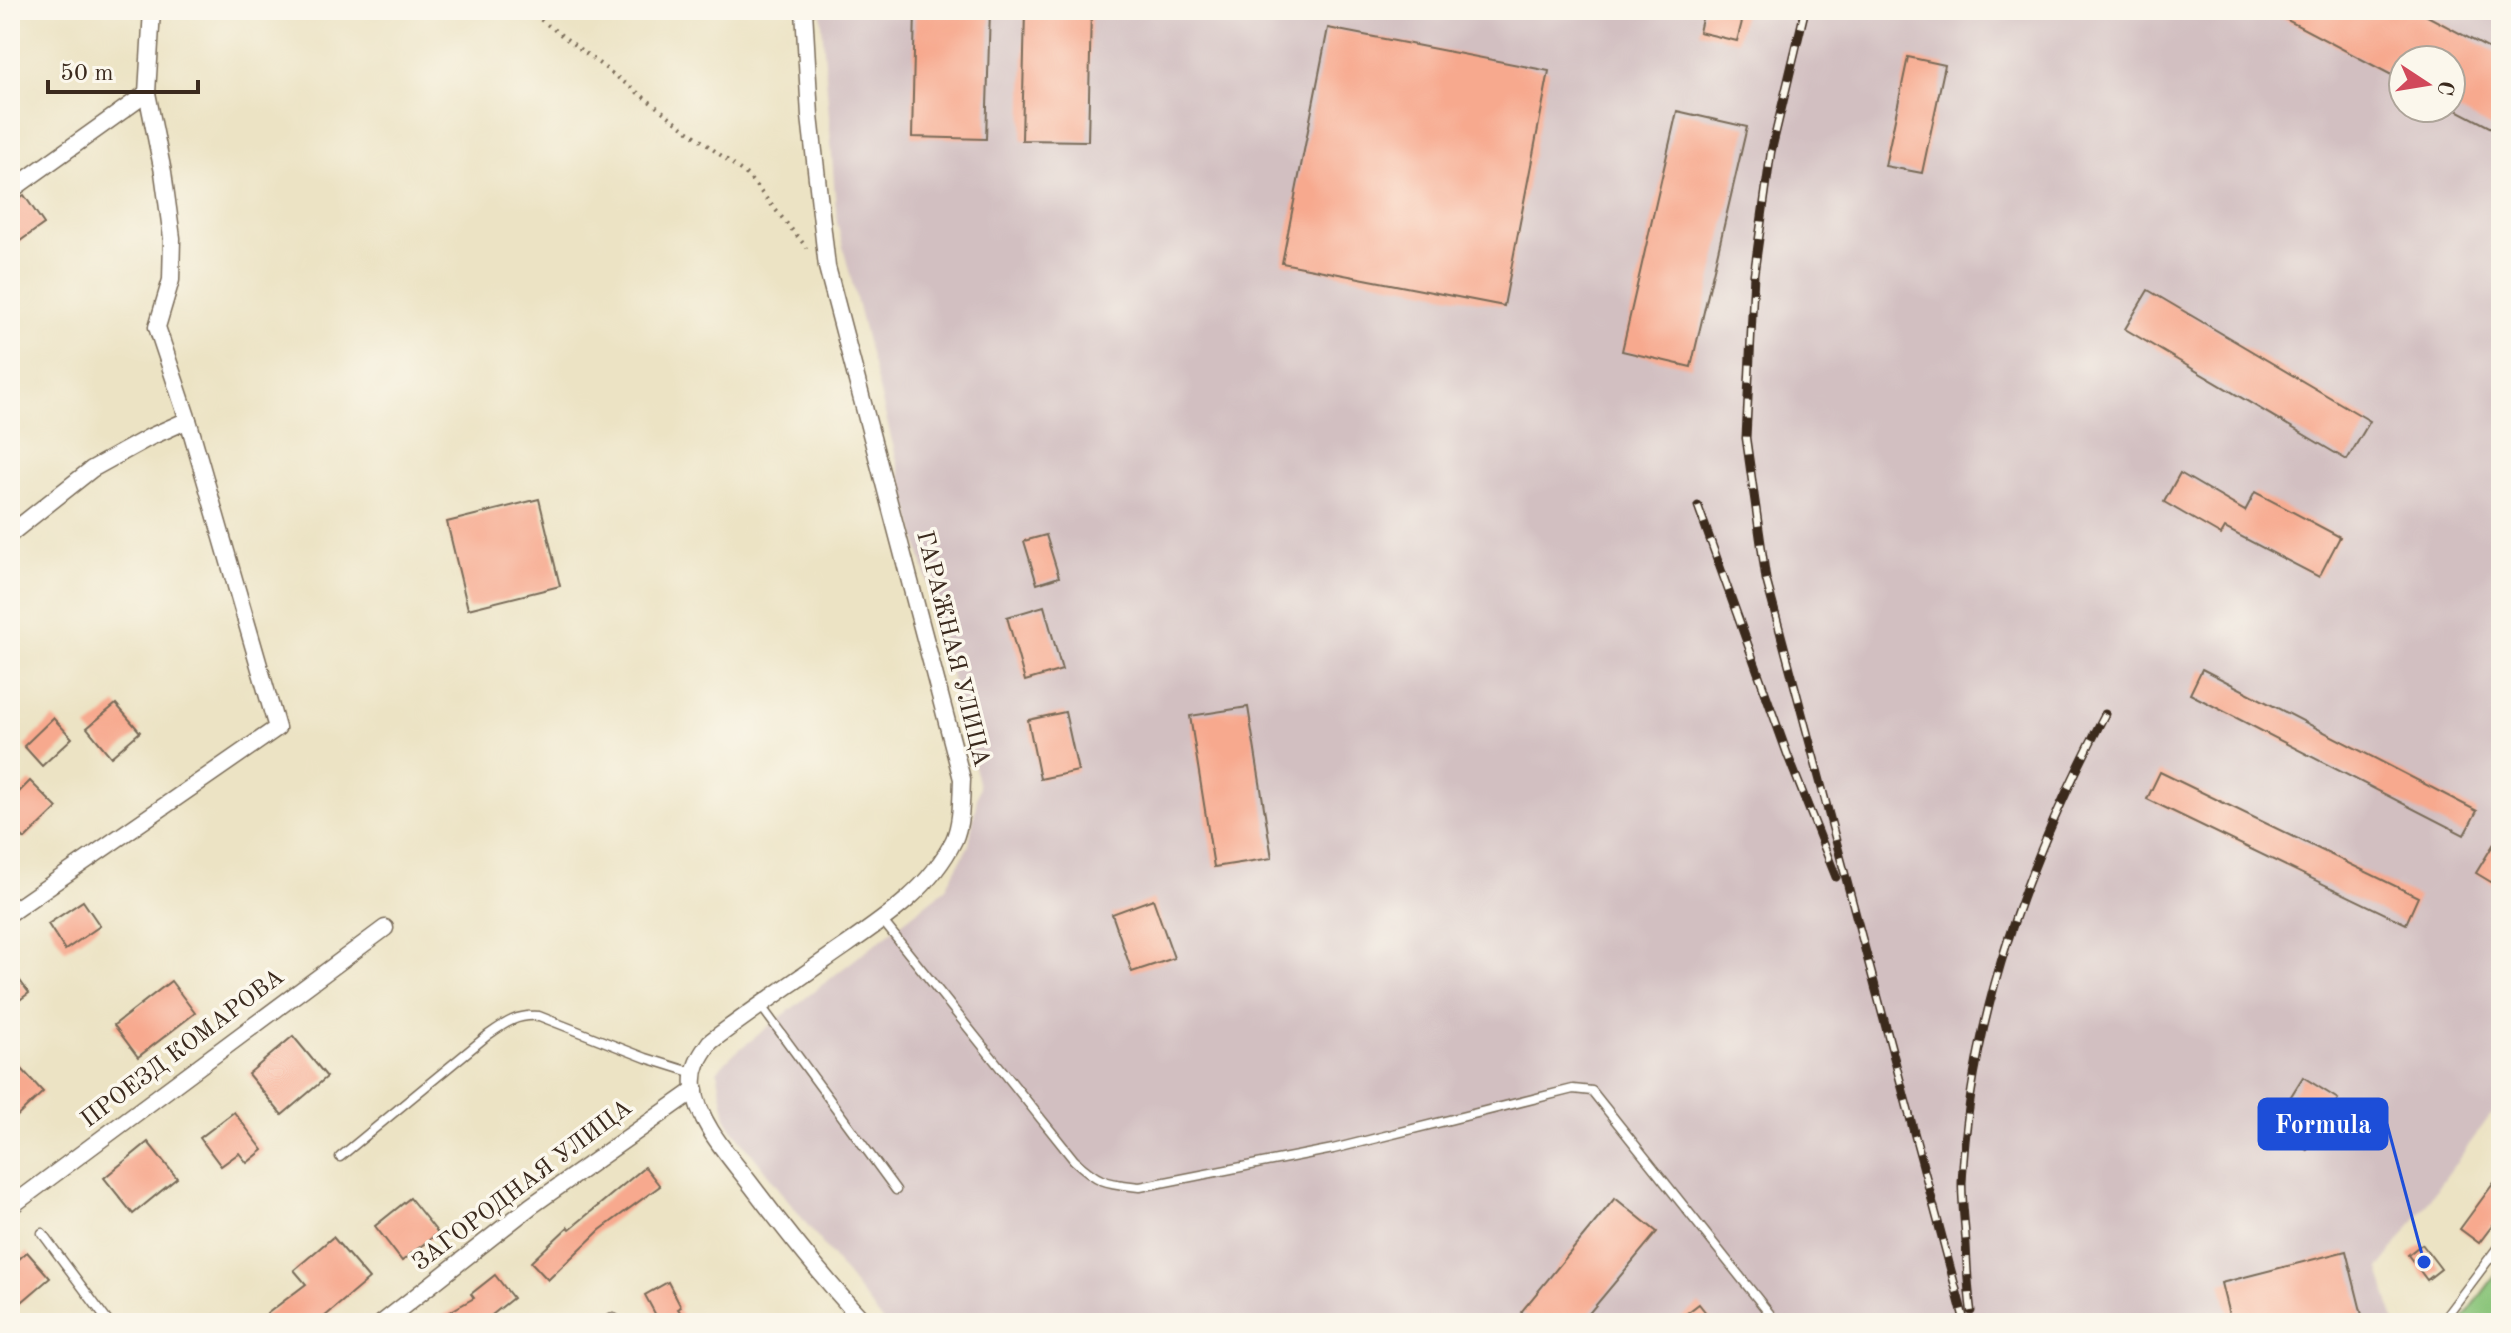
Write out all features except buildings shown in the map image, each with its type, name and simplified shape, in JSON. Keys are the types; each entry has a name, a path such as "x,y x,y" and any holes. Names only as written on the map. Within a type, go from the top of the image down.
{"street":[{"path":"10,913 277,728 188,420 157,327 171,280 172,238 147,93 152,10"},
{"name":"ГАРАЖНАЯ УЛИЦА","path":"694,1082 699,1058 710,1042 882,920 922,886 943,860 956,836 961,811 962,779 827,267 810,116 804,10"},
{"path":"10,191 147,93"},
{"path":"10,534 92,469 188,420"},
{"name":"ПРОЕЗД КОМАРОВА","path":"10,1207 385,928"},
{"path":"694,1082 717,1140 811,1265 865,1323"},
{"name":"ЗАГОРОДНАЯ УЛИЦА","path":"382,1323 694,1082"}],"lane":[{"path":"882,920 1074,1160 1093,1178 1140,1187 1333,1149 1573,1089 1592,1091 1777,1323"},
{"path":"760,1005 896,1190"},
{"path":"340,1157 488,1035 507,1021 524,1015 539,1016 646,1058 694,1082"},
{"path":"42,1233 109,1323"},
{"path":"2441,1323 2501,1243"}],"path":[{"path":"528,10 747,175 799,240 827,267"}],"shaded area":[{"path":"821,10 2501,10 2501,1119 2492,1113 2379,1269 2395,1323 884,1323 727,1122 717,1071 731,1056 945,889 969,845 979,786 837,223"}],"green space":[{"path":"2501,1268 2501,1323 2460,1323"}],"railway":[{"path":"1805,10 1771,152 1754,274 1746,438 1766,579 1965,1323"},
{"path":"1698,506 1788,756 1836,877"},
{"path":"1971,1311 1962,1183 1967,1121 1990,1000 2028,883 2051,826 2105,714"}],"place":[{"name":"Formula","path":"2424,1262"}]}
